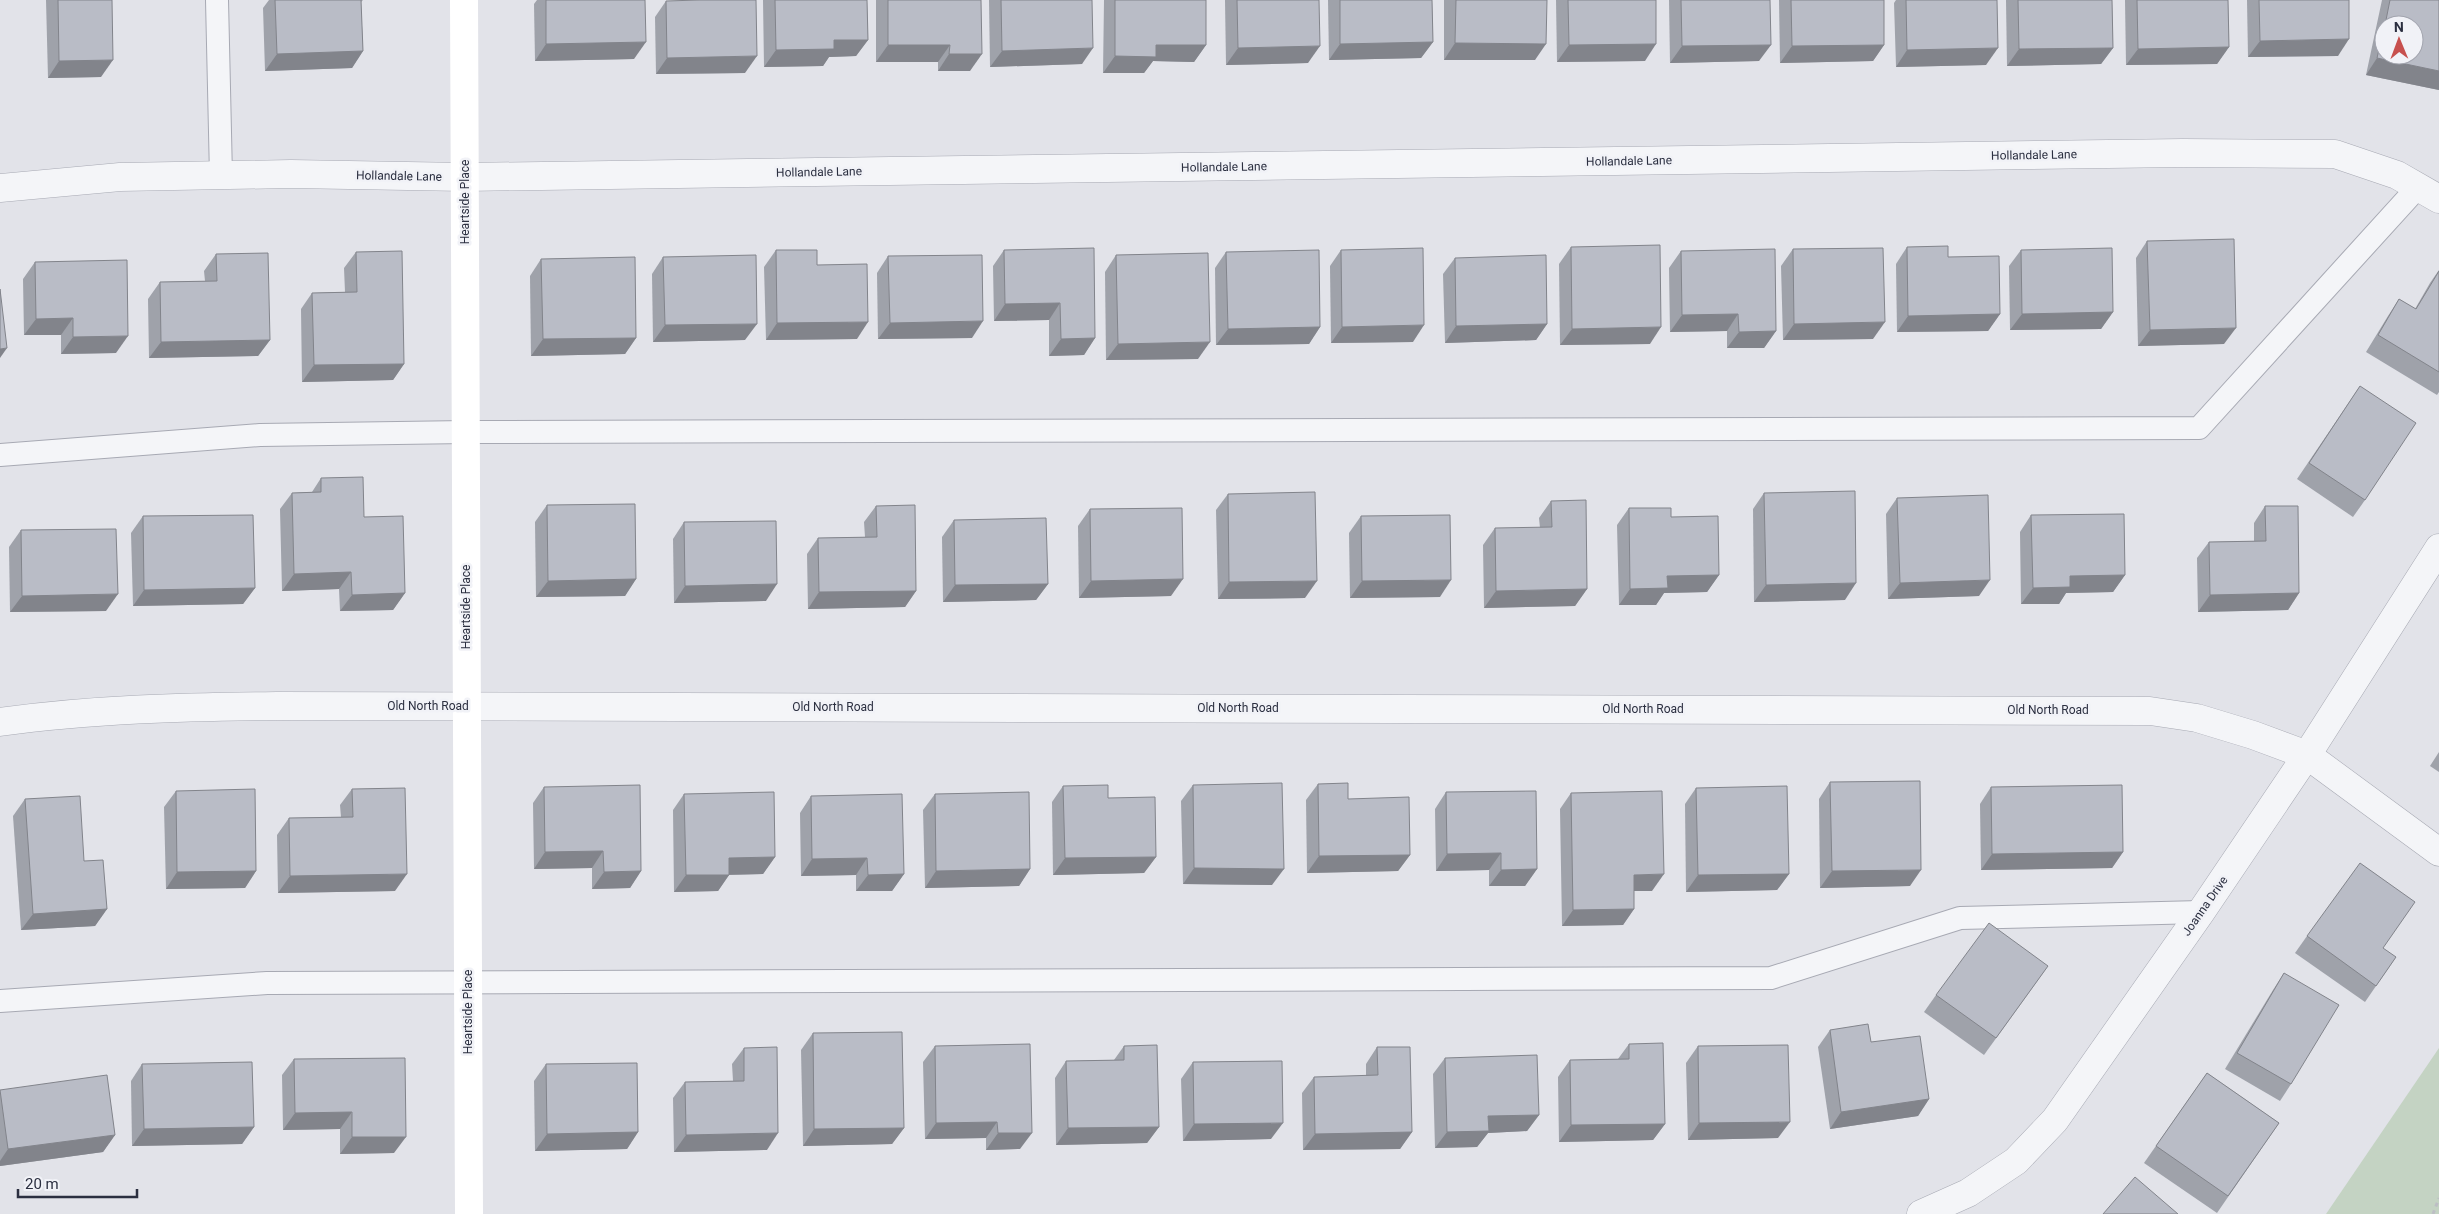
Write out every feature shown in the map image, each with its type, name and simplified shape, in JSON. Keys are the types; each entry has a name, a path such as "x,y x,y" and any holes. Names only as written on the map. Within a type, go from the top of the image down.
{"street":[{"name":"Heartside Place","path":"464,0 469,1214"},
{"name":"Hollandale Lane","path":"0,188 120,177 291,174 464,177 2153,154 2336,154 2398,175 2429,193"},
{"name":"Joanna Drive","path":"1921,1214 1968,1193 2016,1161 2055,1120 2201,912 2307,755 2439,548"},
{"name":"Old North Road","path":"0,722 49,715 157,708 466,706 2150,711 2197,718 2253,734 2307,755 2439,852"}],"lane":[{"path":"217,0 221,176"},
{"path":"0,455 260,435 466,432 2198,428 2429,193"},
{"path":"0,1001 267,983 1772,978 1960,918 2201,912"}],"path":[{"path":"2433,1214 2439,1198"}],"green space":[{"path":"2439,1048 2439,1214 2326,1214"}],"building":[{"path":"58,0 112,0 113,60 59,61"},
{"path":"275,0 361,0 363,51 277,54"},
{"path":"546,0 645,0 646,42 546,44"},
{"path":"756,0 757,56 667,58 666,1"},
{"path":"775,0 867,0 868,40 834,40 834,49 776,50"},
{"path":"888,0 981,0 982,54 949,54 950,45 888,45"},
{"path":"1001,0 1092,0 1093,48 1002,51"},
{"path":"1115,0 1206,0 1206,45 1156,45 1156,57 1115,56"},
{"path":"1237,0 1319,0 1320,46 1238,48"},
{"path":"1340,0 1432,0 1433,42 1340,44"},
{"path":"1456,0 1547,0 1546,44 1455,43"},
{"path":"1568,0 1656,0 1656,44 1569,45"},
{"path":"1681,0 1770,0 1771,45 1682,46"},
{"path":"1791,0 1884,0 1884,45 1792,46"},
{"path":"1906,0 1997,0 1998,48 1907,50"},
{"path":"2018,0 2112,0 2113,48 2019,49"},
{"path":"2137,0 2228,0 2229,47 2138,49"},
{"path":"2259,0 2349,0 2349,39 2260,41"},
{"path":"2390,0 2439,0 2439,71 2410,65 2424,65 2424,15 2387,15"},
{"path":"2234,239 2236,328 2150,330 2147,241"},
{"path":"1660,245 1661,327 1572,329 1571,247"},
{"path":"1948,246 1948,257 1999,256 2000,314 1908,316 1907,247"},
{"path":"1094,248 1095,338 1061,339 1060,303 1005,304 1004,250"},
{"path":"1423,248 1424,325 1342,327 1341,250"},
{"path":"1883,248 1885,322 1794,324 1793,249"},
{"path":"2112,248 2113,312 2022,314 2021,250"},
{"path":"1775,249 1776,331 1739,332 1738,314 1682,315 1681,251"},
{"path":"776,250 817,250 817,265 867,264 868,322 777,323"},
{"path":"1319,250 1320,327 1228,329 1226,252"},
{"path":"402,251 404,364 314,365 312,293 357,292 356,252"},
{"path":"268,253 270,340 161,342 160,282 217,281 216,254"},
{"path":"1208,253 1210,342 1118,344 1116,255"},
{"path":"756,255 757,324 665,325 663,257"},
{"path":"982,255 983,321 890,323 888,256"},
{"path":"1546,255 1547,324 1456,326 1455,258"},
{"path":"635,257 636,338 543,339 541,259"},
{"path":"127,260 128,336 73,337 73,318 36,319 35,262"},
{"path":"2439,271 2439,372 2378,335 2399,299 2416,309"},
{"path":"0,289 7,348 0,349"},
{"path":"2360,386 2416,423 2365,500 2309,463"},
{"path":"363,477 364,517 403,516 405,593 352,595 351,572 294,574 292,493 321,492 321,478"},
{"path":"1855,491 1856,583 1766,585 1764,493"},
{"path":"1315,492 1317,581 1229,582 1228,494"},
{"path":"1988,495 1990,580 1900,583 1897,498"},
{"path":"1586,500 1587,589 1496,591 1495,528 1552,527 1551,501"},
{"path":"635,504 636,579 548,581 547,505"},
{"path":"915,505 916,591 819,592 818,538 877,537 876,506"},
{"path":"2265,506 2298,506 2299,593 2210,595 2209,542 2266,541"},
{"path":"1182,508 1183,579 1091,581 1090,509"},
{"path":"1629,508 1671,508 1671,517 1718,516 1719,575 1667,576 1668,588 1630,589"},
{"path":"2124,514 2125,575 2070,576 2070,587 2033,588 2031,515"},
{"path":"253,515 255,588 144,590 143,516"},
{"path":"1450,515 1451,580 1362,581 1361,516"},
{"path":"1046,518 1048,584 955,585 954,520"},
{"path":"776,521 777,584 685,586 684,522"},
{"path":"116,529 118,594 22,596 21,530"},
{"path":"1920,781 1921,870 1832,871 1830,782"},
{"path":"1282,783 1284,869 1194,868 1193,785"},
{"path":"1348,783 1348,799 1409,797 1410,855 1319,856 1318,784"},
{"path":"640,785 641,871 604,872 603,851 545,852 544,787"},
{"path":"1108,785 1108,798 1155,797 1156,857 1065,858 1063,786"},
{"path":"2122,785 2123,852 1992,854 1991,787"},
{"path":"1787,786 1789,874 1698,875 1696,788"},
{"path":"405,788 407,874 290,876 289,818 353,817 352,789"},
{"path":"255,789 256,871 177,872 176,791"},
{"path":"1536,791 1537,869 1501,870 1501,853 1447,854 1446,792"},
{"path":"1662,791 1664,874 1634,875 1634,909 1573,910 1571,793"},
{"path":"774,792 775,857 729,858 729,875 686,875 684,794"},
{"path":"1029,792 1030,869 936,871 935,794"},
{"path":"902,794 904,874 868,875 867,858 812,859 811,796"},
{"path":"80,796 84,861 103,860 107,909 33,914 25,799"},
{"path":"2360,863 2415,902 2383,948 2396,957 2376,986 2307,936"},
{"path":"1989,923 2048,966 1996,1038 1936,995"},
{"path":"2284,973 2339,1005 2291,1084 2237,1053"},
{"path":"1868,1024 1871,1042 1920,1036 1929,1099 1841,1112 1830,1030"},
{"path":"902,1032 904,1128 814,1129 813,1033"},
{"path":"1663,1043 1665,1124 1571,1125 1570,1060 1629,1059 1629,1044"},
{"path":"1030,1044 1032,1133 998,1133 997,1122 936,1123 935,1046"},
{"path":"1157,1045 1159,1127 1068,1128 1066,1061 1124,1060 1124,1046"},
{"path":"1788,1045 1790,1122 1699,1123 1698,1046"},
{"path":"777,1047 778,1133 686,1135 685,1082 744,1081 744,1048"},
{"path":"1377,1047 1410,1047 1412,1132 1315,1134 1314,1077 1378,1075"},
{"path":"1537,1055 1539,1115 1488,1116 1489,1131 1447,1132 1445,1058"},
{"path":"405,1058 406,1137 352,1137 352,1112 295,1113 294,1059"},
{"path":"1282,1061 1283,1123 1194,1124 1193,1062"},
{"path":"252,1062 254,1127 144,1129 142,1064"},
{"path":"637,1063 638,1132 547,1134 546,1064"},
{"path":"2207,1073 2279,1123 2228,1196 2156,1146"},
{"path":"107,1075 115,1135 8,1149 0,1090"},
{"path":"2135,1177 2178,1214 2103,1214"}]}
